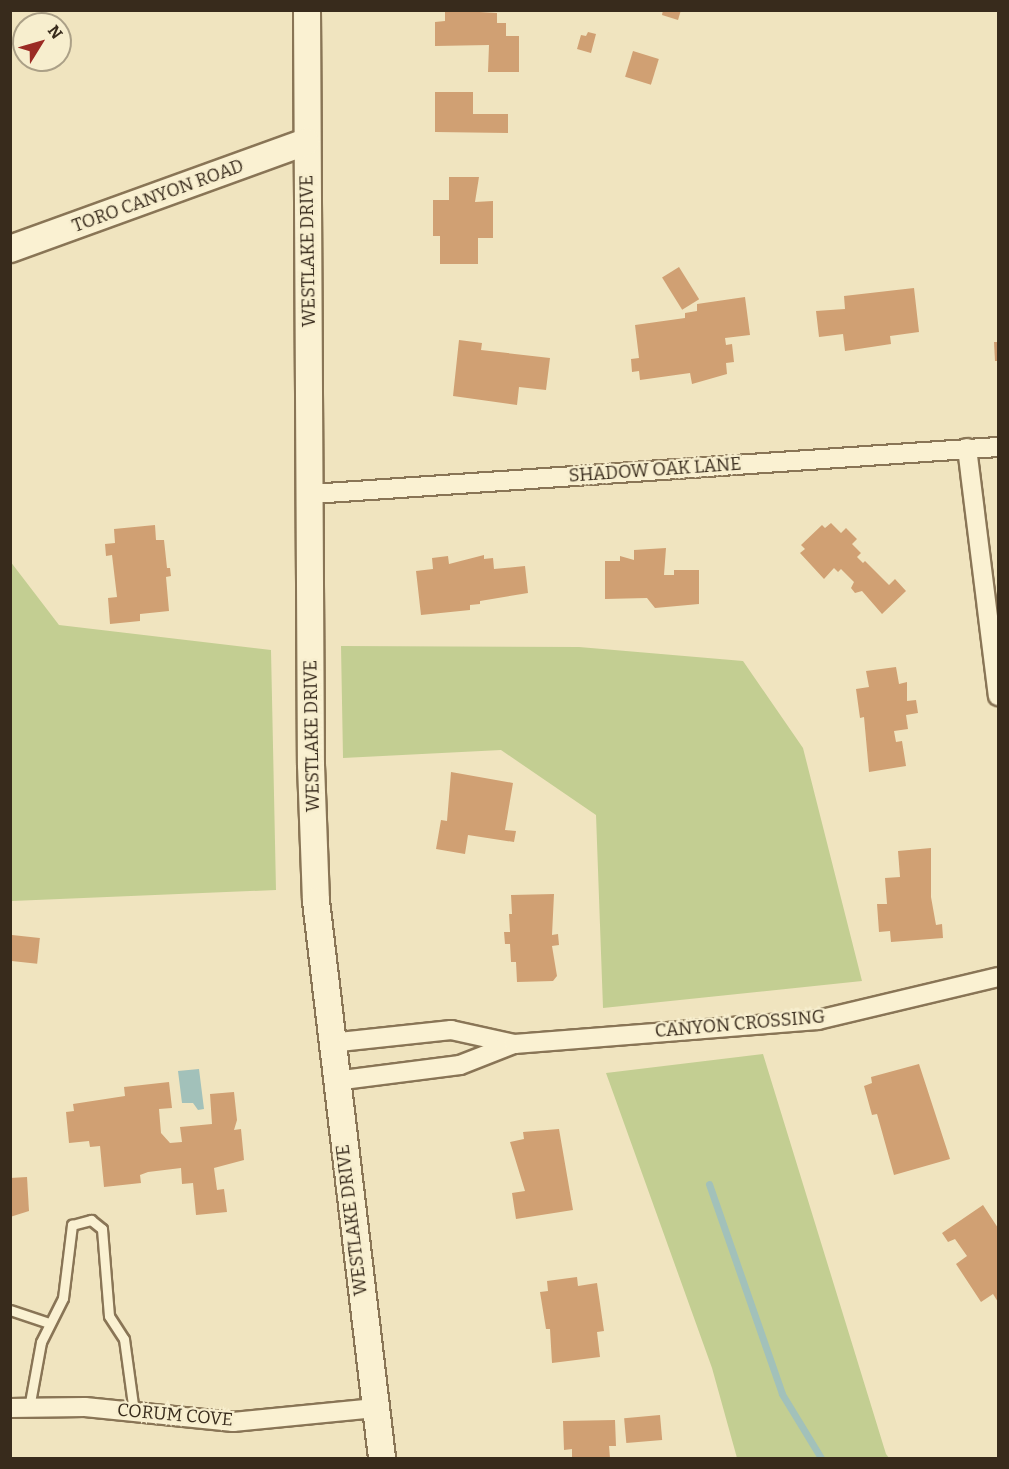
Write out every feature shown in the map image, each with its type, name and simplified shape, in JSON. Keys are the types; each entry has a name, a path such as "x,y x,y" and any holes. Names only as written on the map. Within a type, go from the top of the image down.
{"street":[{"name":"WESTLAKE DRIVE","path":"308,10 306,142 312,494 311,765 316,901 330,1043 382,1458"},
{"name":"TORO CANYON ROAD","path":"10,249 306,142"},
{"name":"SHADOW OAK LANE","path":"312,494 999,447"},
{"path":"967,448 999,696"},
{"name":"CANYON CROSSING","path":"335,1081 460,1065 514,1044 818,1020 999,977"},
{"name":"CANYON CROSSING","path":"330,1043 451,1030 514,1044"},
{"name":"CORUM COVE","path":"10,1408 85,1407 233,1422 375,1408"}],"lane":[{"path":"29,1408 49,1323 63,1298 72,1225 91,1220 102,1228 107,1304 110,1316 124,1339 134,1412"},
{"path":"10,1310 49,1323"}],"green space":[{"path":"10,561 59,625 271,650 276,890 12,901"},
{"path":"341,646 579,647 743,661 803,748 862,981 603,1008 596,815 501,750 343,758"},
{"path":"763,1054 889,1458 737,1458 712,1368 606,1073"}],"water":[{"path":"199,1069 204,1109 198,1110 193,1103 182,1103 178,1071"}],"building":[{"path":"445,10 497,13 497,23 506,23 506,36 519,36 519,72 488,72 489,45 435,46 435,22 445,21"},
{"path":"663,10 681,10 678,20 662,15"},
{"path":"588,32 596,34 591,53 577,49 581,35 586,36"},
{"path":"633,51 659,59 651,85 625,77"},
{"path":"435,92 473,92 473,114 508,114 508,133 435,132"},
{"path":"449,177 479,177 475,202 493,201 493,238 478,238 478,264 440,264 440,236 433,236 433,200 449,200"},
{"path":"679,267 699,299 682,310 662,278"},
{"path":"914,288 919,332 890,336 891,344 845,351 843,334 819,337 816,311 845,309 844,296"},
{"path":"745,297 750,335 725,338 726,345 732,344 734,362 726,363 727,374 692,384 690,373 640,380 639,371 632,372 631,359 639,358 635,325 685,318 685,313 697,311 697,304"},
{"path":"459,340 482,343 481,350 550,358 546,390 519,387 517,405 453,396"},
{"path":"994,342 998,342 998,361 995,361"},
{"path":"831,523 841,533 846,528 857,539 852,544 861,553 857,557 863,563 865,561 889,585 895,579 906,591 882,614 862,591 855,593 851,588 854,582 841,569 838,572 834,568 824,579 800,553 805,549 801,545 822,525 825,528"},
{"path":"155,525 156,540 164,540 167,568 170,568 171,576 166,577 169,611 140,614 140,621 110,624 108,598 117,597 112,555 106,556 105,544 115,543 114,529"},
{"path":"666,548 664,575 674,575 674,570 699,570 699,604 655,608 647,598 605,599 605,561 620,561 620,556 634,560 634,550"},
{"path":"484,555 484,559 493,558 494,569 525,566 528,593 480,601 480,604 470,605 470,610 421,615 416,571 433,569 432,558 448,556 449,564"},
{"path":"896,667 899,684 907,682 907,701 916,700 918,713 906,715 908,729 894,731 896,742 902,741 906,766 869,772 864,717 860,718 856,689 869,687 866,671"},
{"path":"451,772 513,783 505,830 516,831 514,842 468,835 465,854 436,849 441,820 447,821"},
{"path":"931,848 931,897 936,925 942,924 943,938 891,942 890,931 879,932 877,904 887,904 885,878 900,877 898,851"},
{"path":"554,894 552,935 558,934 559,945 552,946 557,976 553,981 517,982 516,962 511,962 510,944 505,944 504,932 510,932 511,895"},
{"path":"12,935 40,938 37,964 10,961"},
{"path":"919,1064 950,1159 894,1175 877,1114 872,1115 864,1086 872,1083 871,1077"},
{"path":"169,1082 172,1108 159,1109 161,1133 170,1143 182,1142 180,1127 212,1124 210,1094 234,1092 237,1120 234,1130 241,1129 244,1160 214,1168 217,1190 224,1189 227,1212 196,1215 193,1183 182,1184 181,1168 140,1175 141,1183 104,1187 100,1146 90,1147 89,1141 69,1143 66,1112 74,1111 73,1104 125,1096 124,1087"},
{"path":"559,1129 573,1210 516,1219 512,1193 525,1191 510,1142 524,1139 523,1132"},
{"path":"27,1177 29,1211 10,1217 10,1178"},
{"path":"983,1205 998,1228 998,1302 993,1294 981,1302 956,1264 967,1256 955,1239 948,1242 942,1233"},
{"path":"577,1277 578,1286 597,1283 604,1331 597,1332 600,1357 552,1363 550,1329 546,1329 540,1292 548,1291 547,1281"},
{"path":"660,1415 662,1440 626,1443 624,1418"},
{"path":"615,1420 616,1446 609,1446 610,1458 572,1458 572,1449 564,1450 563,1421"}],"waterway":[{"path":"709,1184 782,1394 821,1458"}]}
